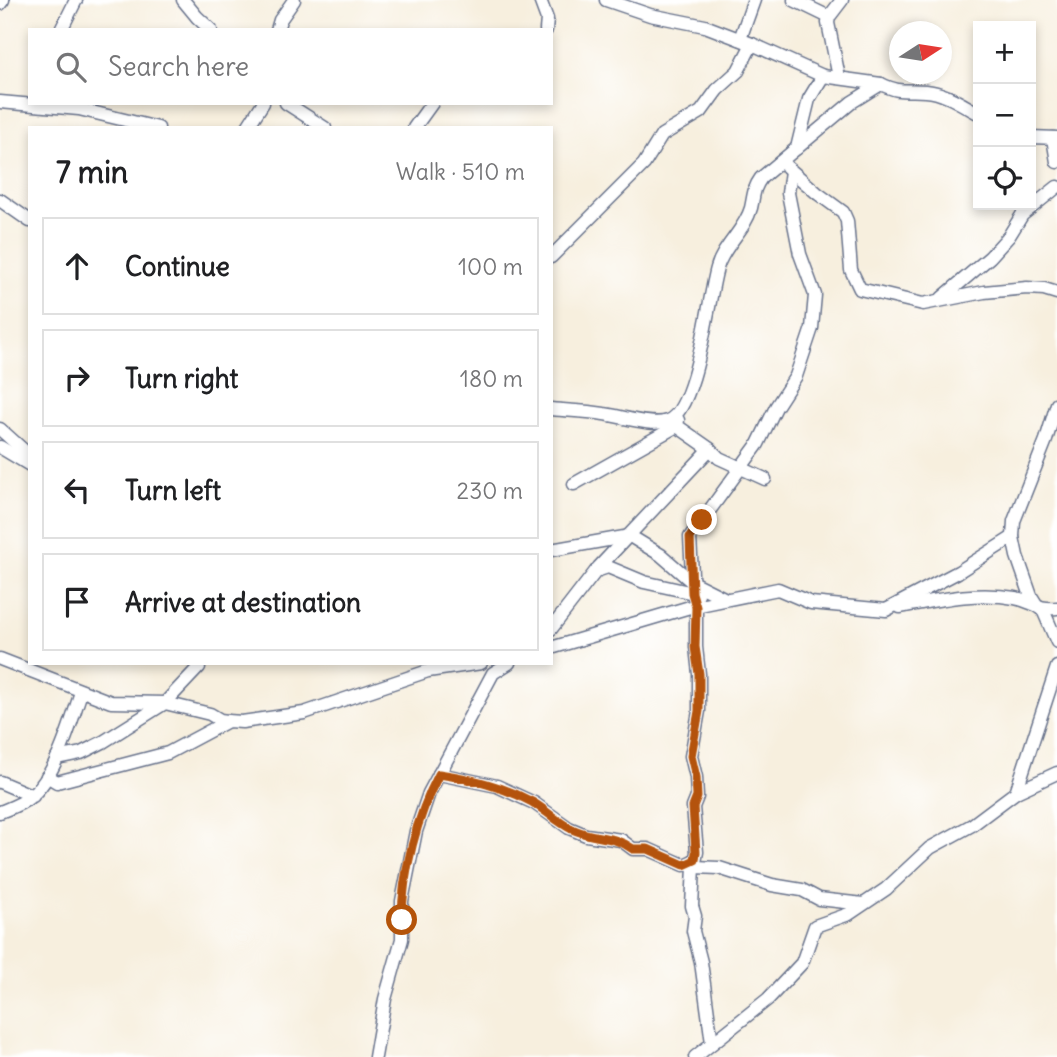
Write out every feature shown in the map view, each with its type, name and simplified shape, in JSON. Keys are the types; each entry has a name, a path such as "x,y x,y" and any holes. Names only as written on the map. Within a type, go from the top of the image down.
{"street":[{"path":"62,28 76,0"},
{"path":"183,0 209,28"},
{"path":"278,28 293,0"},
{"path":"540,0 547,19 546,28"},
{"path":"607,0 650,15 705,26 746,41 823,76 881,84 905,93 927,90 973,110"},
{"path":"553,255 644,164 662,135 701,112 717,90 738,71 754,0"},
{"path":"794,0 829,17"},
{"path":"839,77 829,30 829,17 842,0"},
{"path":"797,148 809,99 823,76"},
{"path":"553,409 660,423 670,421 686,402 697,365 718,263 739,234 751,208 755,186 852,102 881,84"},
{"path":"0,102 28,104"},
{"path":"41,105 79,109 144,126"},
{"path":"248,126 262,105"},
{"path":"289,105 322,126"},
{"path":"415,126 431,105"},
{"path":"1036,138 1055,138 1057,162"},
{"path":"782,161 843,212 847,221 851,270 860,289 923,303 984,292 1027,288 1057,293"},
{"path":"712,1043 701,962 693,931 696,852 693,807 697,797 691,756 699,711 690,537 758,444 776,407 796,376 814,317 816,295 800,254 788,193 791,171"},
{"path":"939,301 990,257 1009,236 1022,215 1057,187"},
{"path":"0,200 28,220"},
{"path":"1057,404 1014,521 1013,537 1031,596 1043,610 1057,642"},
{"path":"677,426 678,412"},
{"path":"677,426 719,458 765,479"},
{"path":"574,484 677,426"},
{"path":"0,429 28,454"},
{"path":"0,447 28,463"},
{"path":"553,626 596,572 710,449"},
{"path":"553,551 631,536 661,555 693,593"},
{"path":"886,610 958,572 1013,537"},
{"path":"596,572 608,567 644,582 726,599 778,589 811,603 886,610 967,595 1017,598 1043,610 1057,608"},
{"path":"553,647 693,593 726,599"},
{"path":"0,659 111,702 165,703 210,713 220,720 242,722 304,713 428,671 468,665"},
{"path":"57,758 80,753 103,742 165,703 202,665"},
{"path":"375,1057 385,999 402,939 402,901 416,831 429,793 493,673 506,665"},
{"path":"1016,792 1057,667"},
{"path":"0,812 29,798 47,776 57,758 81,692"},
{"path":"47,776 57,782 152,759 184,747 228,721"},
{"path":"695,1057 768,999 803,963 816,926 849,914 886,889 930,848 972,825 1016,792 1057,772"},
{"path":"439,774 497,786 534,803 569,828 586,835 621,840 633,849 648,849 684,865 694,863 719,868 772,885 802,890 819,899 863,904"},
{"path":"0,782 29,798"},
{"path":"0,807 29,798"}],"route":[{"path":"402,920 402,901 416,831 429,793 439,774 497,786 534,803 569,828 586,835 621,840 633,849 648,849 684,865 695,860 693,807 697,797 691,756 699,711 699,674 695,647 696,607 692,593 690,537 702,520"}]}
